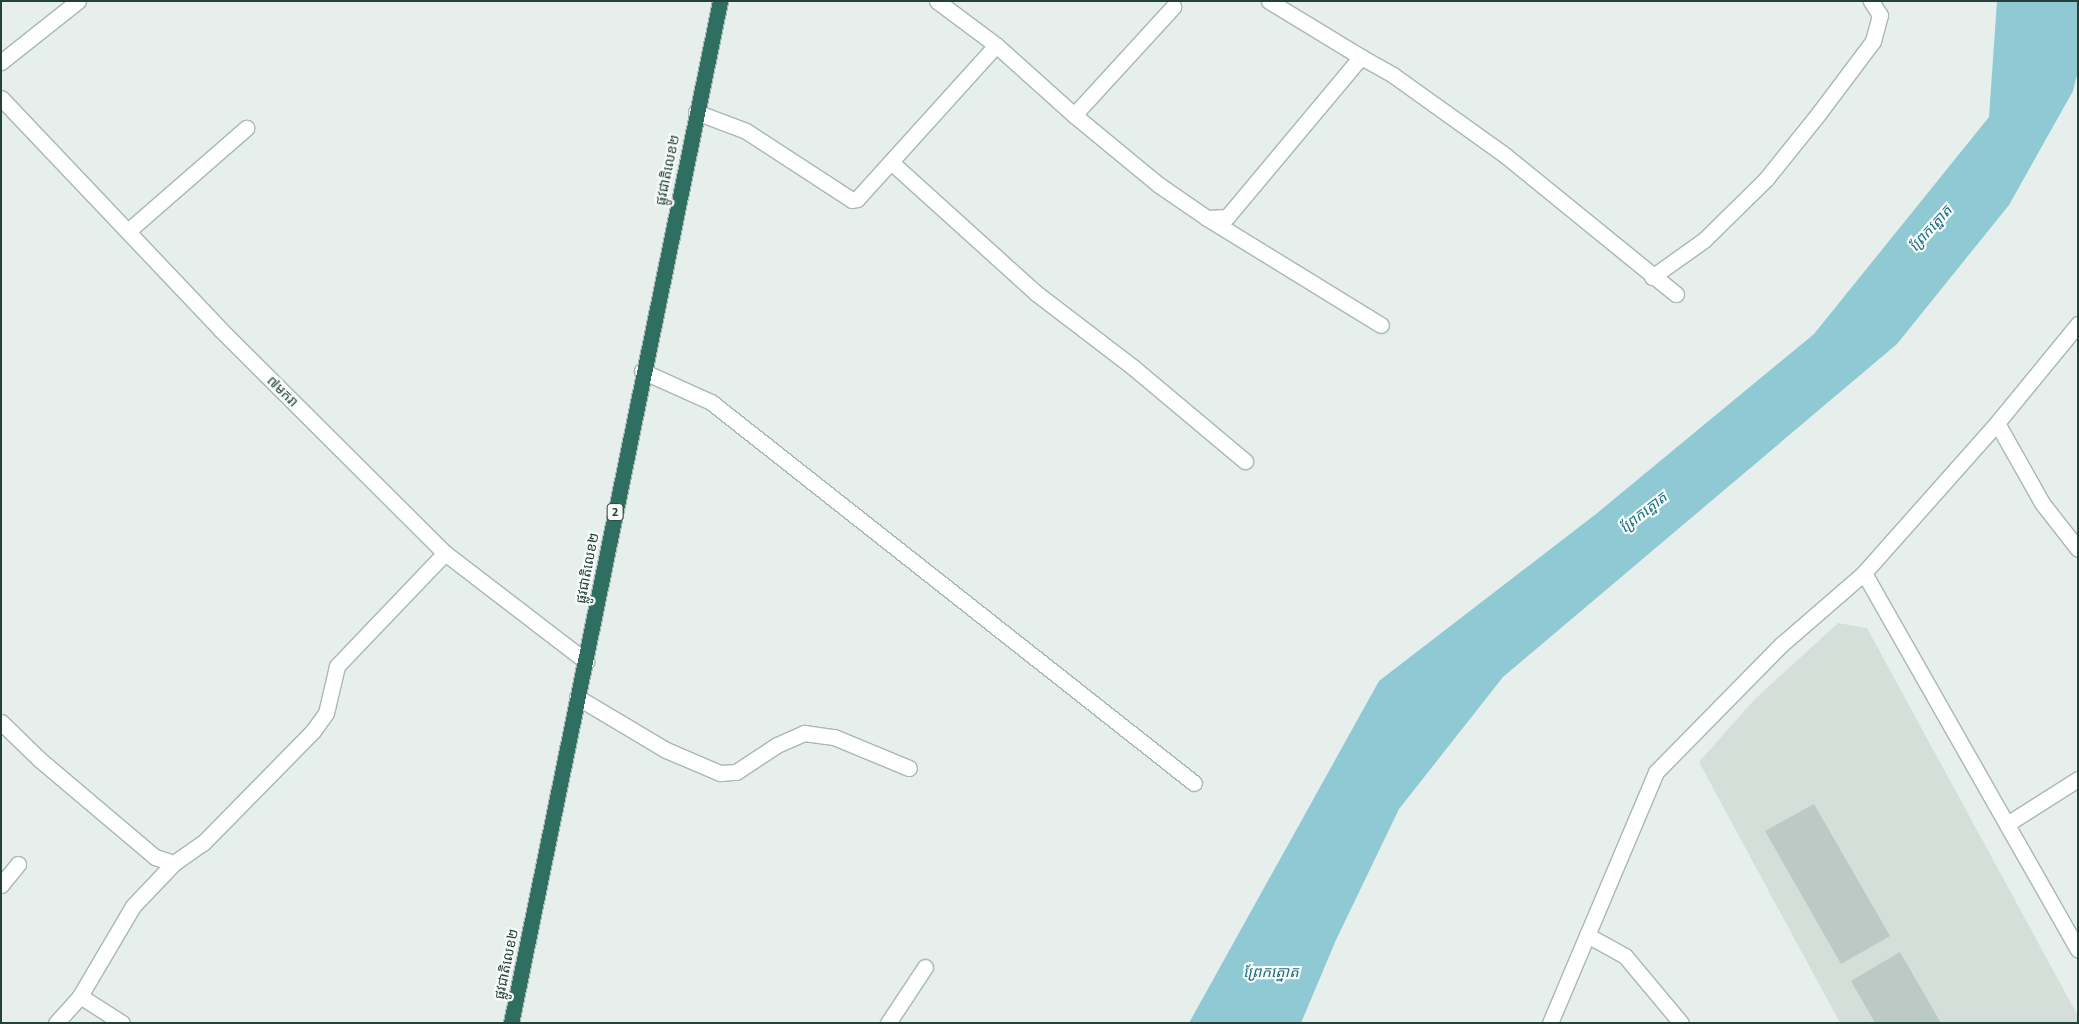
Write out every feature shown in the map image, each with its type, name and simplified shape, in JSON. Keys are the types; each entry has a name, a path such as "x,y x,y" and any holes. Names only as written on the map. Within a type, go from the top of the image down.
{"highway":[{"name":"ផ្លូវជាតិលេខ២","path":"511,1023 577,697 586,661 642,371 720,1"}],"street":[{"path":"1,62 78,1"},
{"path":"937,1 996,45 1074,115 1159,185 1207,218 1381,325"},
{"path":"1269,1 1393,75 1506,156 1652,277 1676,294"},
{"path":"1652,277 1704,240 1766,178 1818,113 1873,41 1880,15 1870,1"},
{"path":"1074,115 1173,7"},
{"path":"696,112 746,130 852,200 857,199 996,45"},
{"path":"1207,218 1227,216 1361,57"},
{"name":"៧មករា","path":"1,98 221,330 445,553 586,661"},
{"path":"128,231 246,128"},
{"path":"891,162 1036,293 1134,368 1245,460"},
{"path":"1550,1023 1656,772 1782,644 1864,573 1997,422 2078,324"},
{"path":"642,371 711,402 1194,784"},
{"path":"1997,422 2042,504 2078,549"},
{"path":"56,1023 80,996 133,906 174,864 203,843 313,731 326,713 337,666 445,553"},
{"path":"1864,573 2078,949"},
{"path":"577,697 666,750 720,773 736,772 777,745 804,733 834,738 909,768"},
{"path":"1,722 39,759 155,856 174,864"},
{"path":"2007,824 2078,779"},
{"path":"1,885 18,864"},
{"path":"1587,934 1625,956 1680,1023"},
{"path":"888,1023 925,967"},
{"path":"80,996 122,1023"}],"shaded area":[{"path":"1838,623 1867,628 2078,1016 2078,1023 1840,1023 1699,762 1755,699"}],"water":[{"name":"ព្រែកត្នោត","path":"1997,1 2078,1 2078,71 2073,91 2009,205 1897,344 1503,677 1399,809 1336,940 1301,1023 1189,1023 1379,681 1596,514 1814,334 1989,117"}],"building":[{"path":"1814,804 1890,936 1841,964 1765,831"},
{"path":"1900,952 1941,1023 1875,1023 1851,981"}]}
